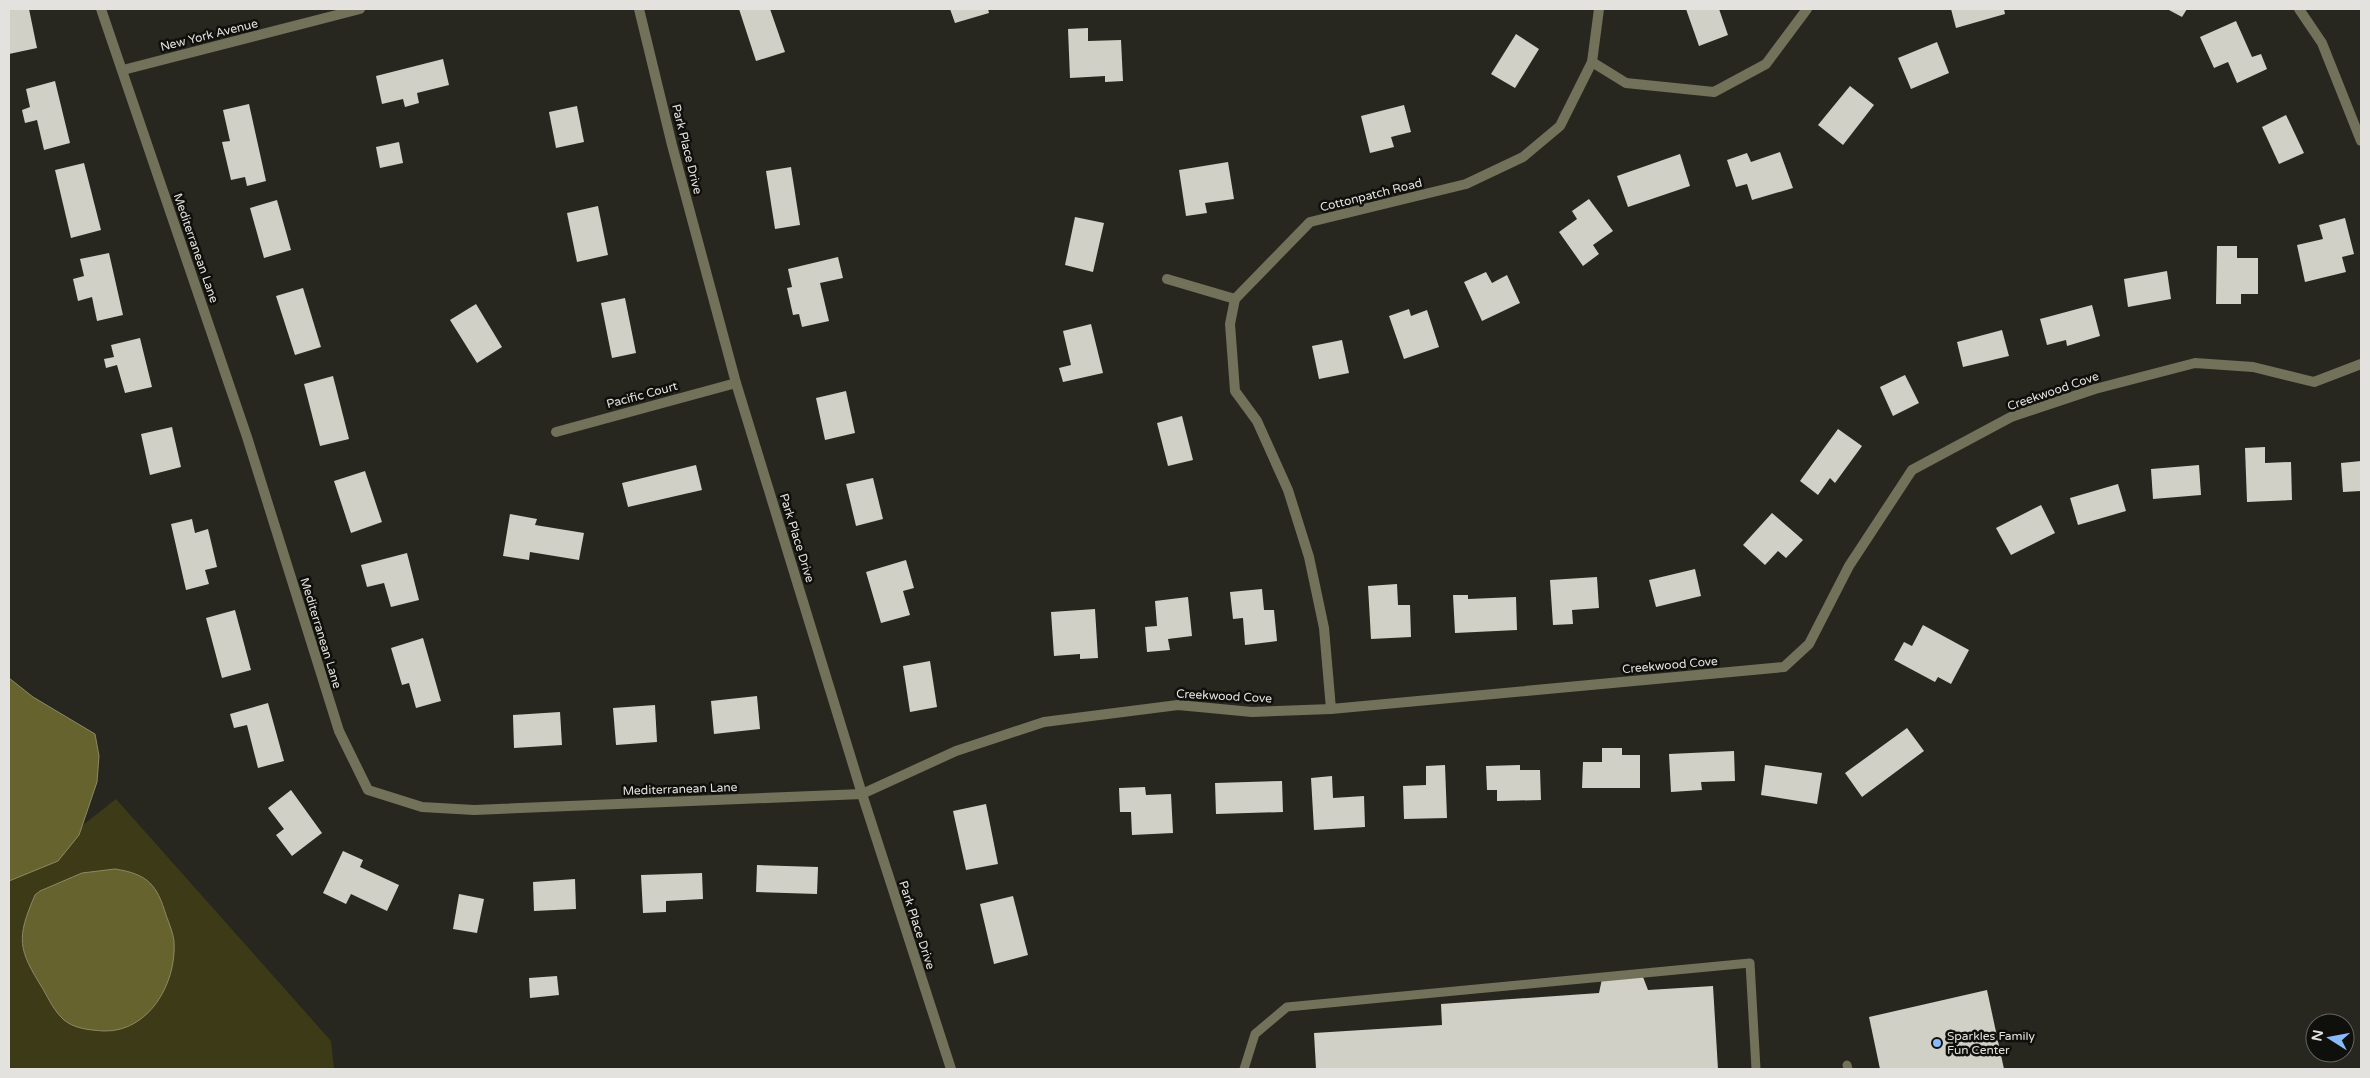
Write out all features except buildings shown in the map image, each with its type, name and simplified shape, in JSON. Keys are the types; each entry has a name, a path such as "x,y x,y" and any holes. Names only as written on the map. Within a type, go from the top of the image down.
{"street":[{"name":"Mediterranean Lane","path":"101,9 246,437 338,731 368,790 422,807 474,810 862,794"},
{"name":"New York Avenue","path":"123,70 360,9"},
{"name":"Park Place Drive","path":"640,9 672,145 736,383 862,794 951,1069"},
{"name":"Cottonpatch Road","path":"1235,299 1310,222 1466,184 1523,157 1560,126 1592,62 1599,9"},
{"path":"1592,62 1626,83 1714,92 1766,64 1807,9"},
{"path":"2299,9 2322,43 2361,141"},
{"path":"1167,279 1235,299 1230,324 1235,391 1257,421 1280,472 1306,548 1324,628 1331,709"},
{"name":"Creekwood Cove","path":"862,794 956,751 1044,722 1178,705 1252,712 1331,709 1784,667 1809,644 1849,566 1912,470 2011,417 2095,389 2196,363 2253,367 2314,382 2361,364"},
{"name":"Pacific Court","path":"556,432 736,383"}],"lane":[{"path":"1244,1069 1256,1034 1287,1007 1750,963 1756,1069"}],"shaded area":[{"path":"9,678 33,697 95,734 99,756 97,782 79,835 58,861 9,881"},
{"path":"116,799 331,1041 334,1069 9,1069 9,876 22,873"},
{"path":"115,869 136,874 150,883 155,889 171,928 174,941 174,957 171,973 165,988 147,1014 134,1023 120,1029 93,1030 68,1023 52,1006 24,953 22,944 23,934 29,910 35,895 40,891 82,873"}],"place":[{"name":"Sparkles Family Fun Center","path":"1937,1043"}]}
